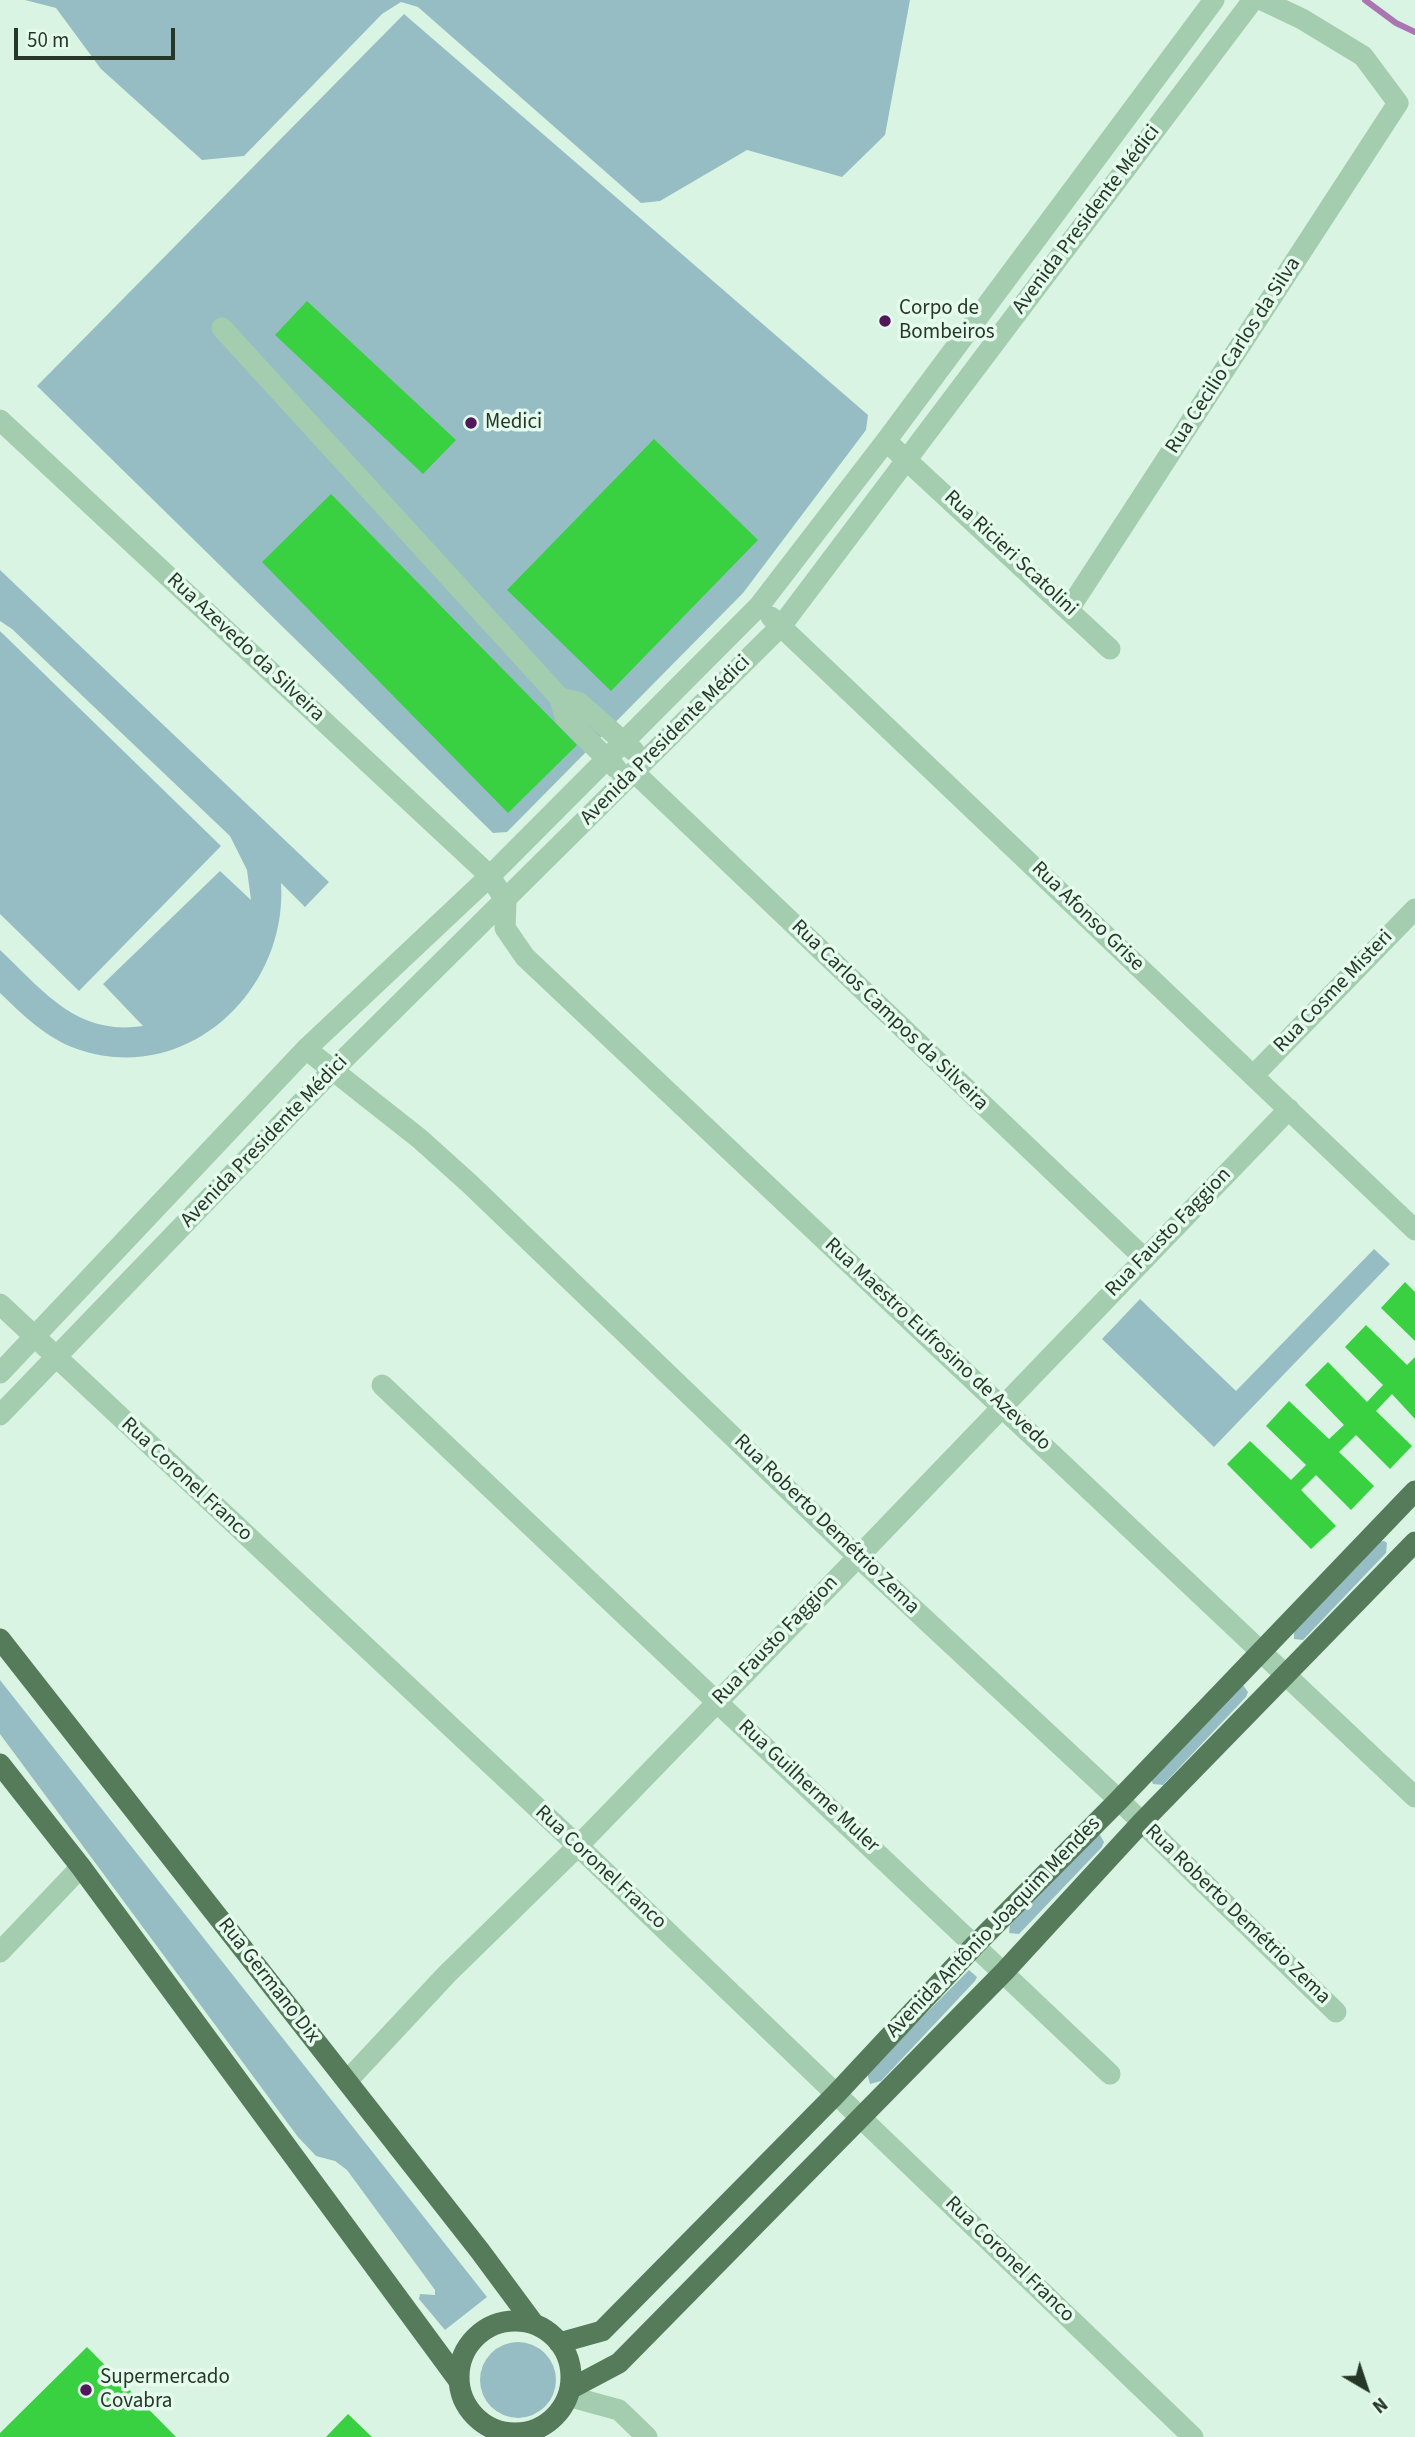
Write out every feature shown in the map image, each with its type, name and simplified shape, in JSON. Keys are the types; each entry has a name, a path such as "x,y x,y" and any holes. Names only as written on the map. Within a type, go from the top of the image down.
{"main road":[{"name":"Avenida Antônio Joaquim Mendes","path":"559,2343 602,2331 837,2093 975,1945 1119,1800 1260,1651 1412,1501"},
{"name":"Avenida Antônio Joaquim Mendes","path":"569,2392 619,2363 1004,1972 1142,1822 1415,1542"},
{"name":"Rua Germano Dix","path":"0,1639 347,2081 534,2325"},
{"path":"0,1764 81,1867 459,2381 468,2407 495,2433 544,2431 569,2392 569,2365 559,2343 534,2325 516,2321 498,2324 481,2333 468,2346 461,2363 459,2381"}],"street":[{"name":"Avenida Presidente Médici","path":"0,1373 306,1049 490,876 758,606 886,441 1214,0"},
{"name":"Avenida Presidente Médici","path":"0,1415 57,1359 331,1072 506,902 782,625 909,460 1026,300 1253,0"},
{"name":"Rua Cecilio Carlos da Silva","path":"1069,609 1398,103 1363,56 1302,19 1262,0"},
{"path":"1002,283 1026,300"},
{"path":"222,328 560,698 565,717 607,759 636,771"},
{"name":"Rua Azevedo da Silveira","path":"0,420 490,876"},
{"name":"Rua Ricieri Scatolini","path":"886,441 1110,649"},
{"path":"818,531 840,550"},
{"name":"Rua Afonso Grise","path":"758,606 782,625 1253,1076 1411,1217"},
{"path":"560,698 578,702 624,742 636,771"},
{"name":"Rua Carlos Campos da Silveira","path":"636,771 1144,1259"},
{"name":"Rua Maestro Eufrosino de Azevedo","path":"490,876 506,902 505,928 525,957 1415,1797"},
{"name":"Rua Cosme Misteri","path":"1253,1076 1415,909"},
{"name":"Rua Roberto Demétrio Zema","path":"306,1049 331,1072 386,1111 471,1185 858,1557 1119,1800 1336,2011"},
{"name":"Rua Fausto Faggion","path":"347,2081 447,1974 578,1846 858,1557 1289,1108"},
{"path":"179,1186 202,1208"},
{"name":"Rua Coronel Franco","path":"0,1304 578,1846 1193,2437"},
{"name":"Rua Guilherme Muler","path":"382,1385 1110,2074"},
{"path":"0,1952 81,1867"},
{"path":"569,2392 619,2410 647,2437"}],"shaded area":[{"path":"25,0 910,0 885,135 842,177 747,150 660,201 641,203 418,7 401,2 382,14 244,156 202,160 101,69 56,8"},
{"name":"Medici","path":"404,14 868,415 866,430 743,593 507,832 493,833 37,386"},
{"path":"0,570 329,882 305,907 281,883 279,923 267,960 248,993 223,1021 191,1042 156,1054 117,1057 77,1049 45,1033 0,993 0,950 47,995 80,1017 119,1027 143,1026 103,984 220,871 251,900 247,870 230,836 12,629 0,621"},
{"path":"0,631 221,846 79,991 0,914"},
{"path":"1374,1249 1390,1264 1214,1447 1102,1339 1140,1299 1236,1391"},
{"path":"1378,1542 1387,1543 1386,1553 1303,1640 1294,1639 1294,1631"},
{"path":"0,1680 487,2297 445,2330 419,2299 420,2294 435,2295 435,2290 347,2170 335,2161 316,2156 298,2137 0,1734"},
{"path":"1243,1685 1248,1692 1246,1697 1163,1785 1153,1784 1151,1779"},
{"path":"1100,1835 1104,1842 1102,1847 1019,1934 1009,1933 1010,1925 1094,1836"},
{"path":"969,1970 977,1977 975,1981 881,2081 870,2084 867,2073"},
{"path":"518,2342 532,2345 545,2353 553,2366 556,2380 553,2394 545,2407 532,2415 518,2418 504,2415 491,2407 483,2394 480,2380 483,2366 491,2353 504,2345"}],"building":[{"path":"307,301 456,440 423,474 275,335"},
{"path":"654,439 758,540 611,691 507,590"},
{"path":"331,494 577,745 508,813 262,562"},
{"path":"1405,1282 1415,1292 1415,1341 1381,1308"},
{"path":"1366,1325 1407,1365 1415,1357 1415,1419 1392,1394 1376,1411 1412,1446 1390,1469 1356,1435 1339,1452 1374,1486 1351,1510 1316,1475 1301,1490 1336,1526 1311,1549 1227,1464 1250,1441 1291,1480 1306,1465 1266,1426 1289,1401 1329,1439 1344,1425 1305,1385 1328,1362 1367,1402 1383,1385 1345,1347"},
{"name":"Supermercado Covabra","path":"87,2347 176,2437 0,2437 0,2433"},
{"path":"348,2414 372,2437 326,2437"}],"waterway":[{"path":"1365,0 1396,23 1415,32"}],"place":[{"name":"Corpo de Bombeiros","path":"885,321"},
{"name":"Medici","path":"471,423"},
{"name":"Supermercado Covabra","path":"86,2390"}]}
